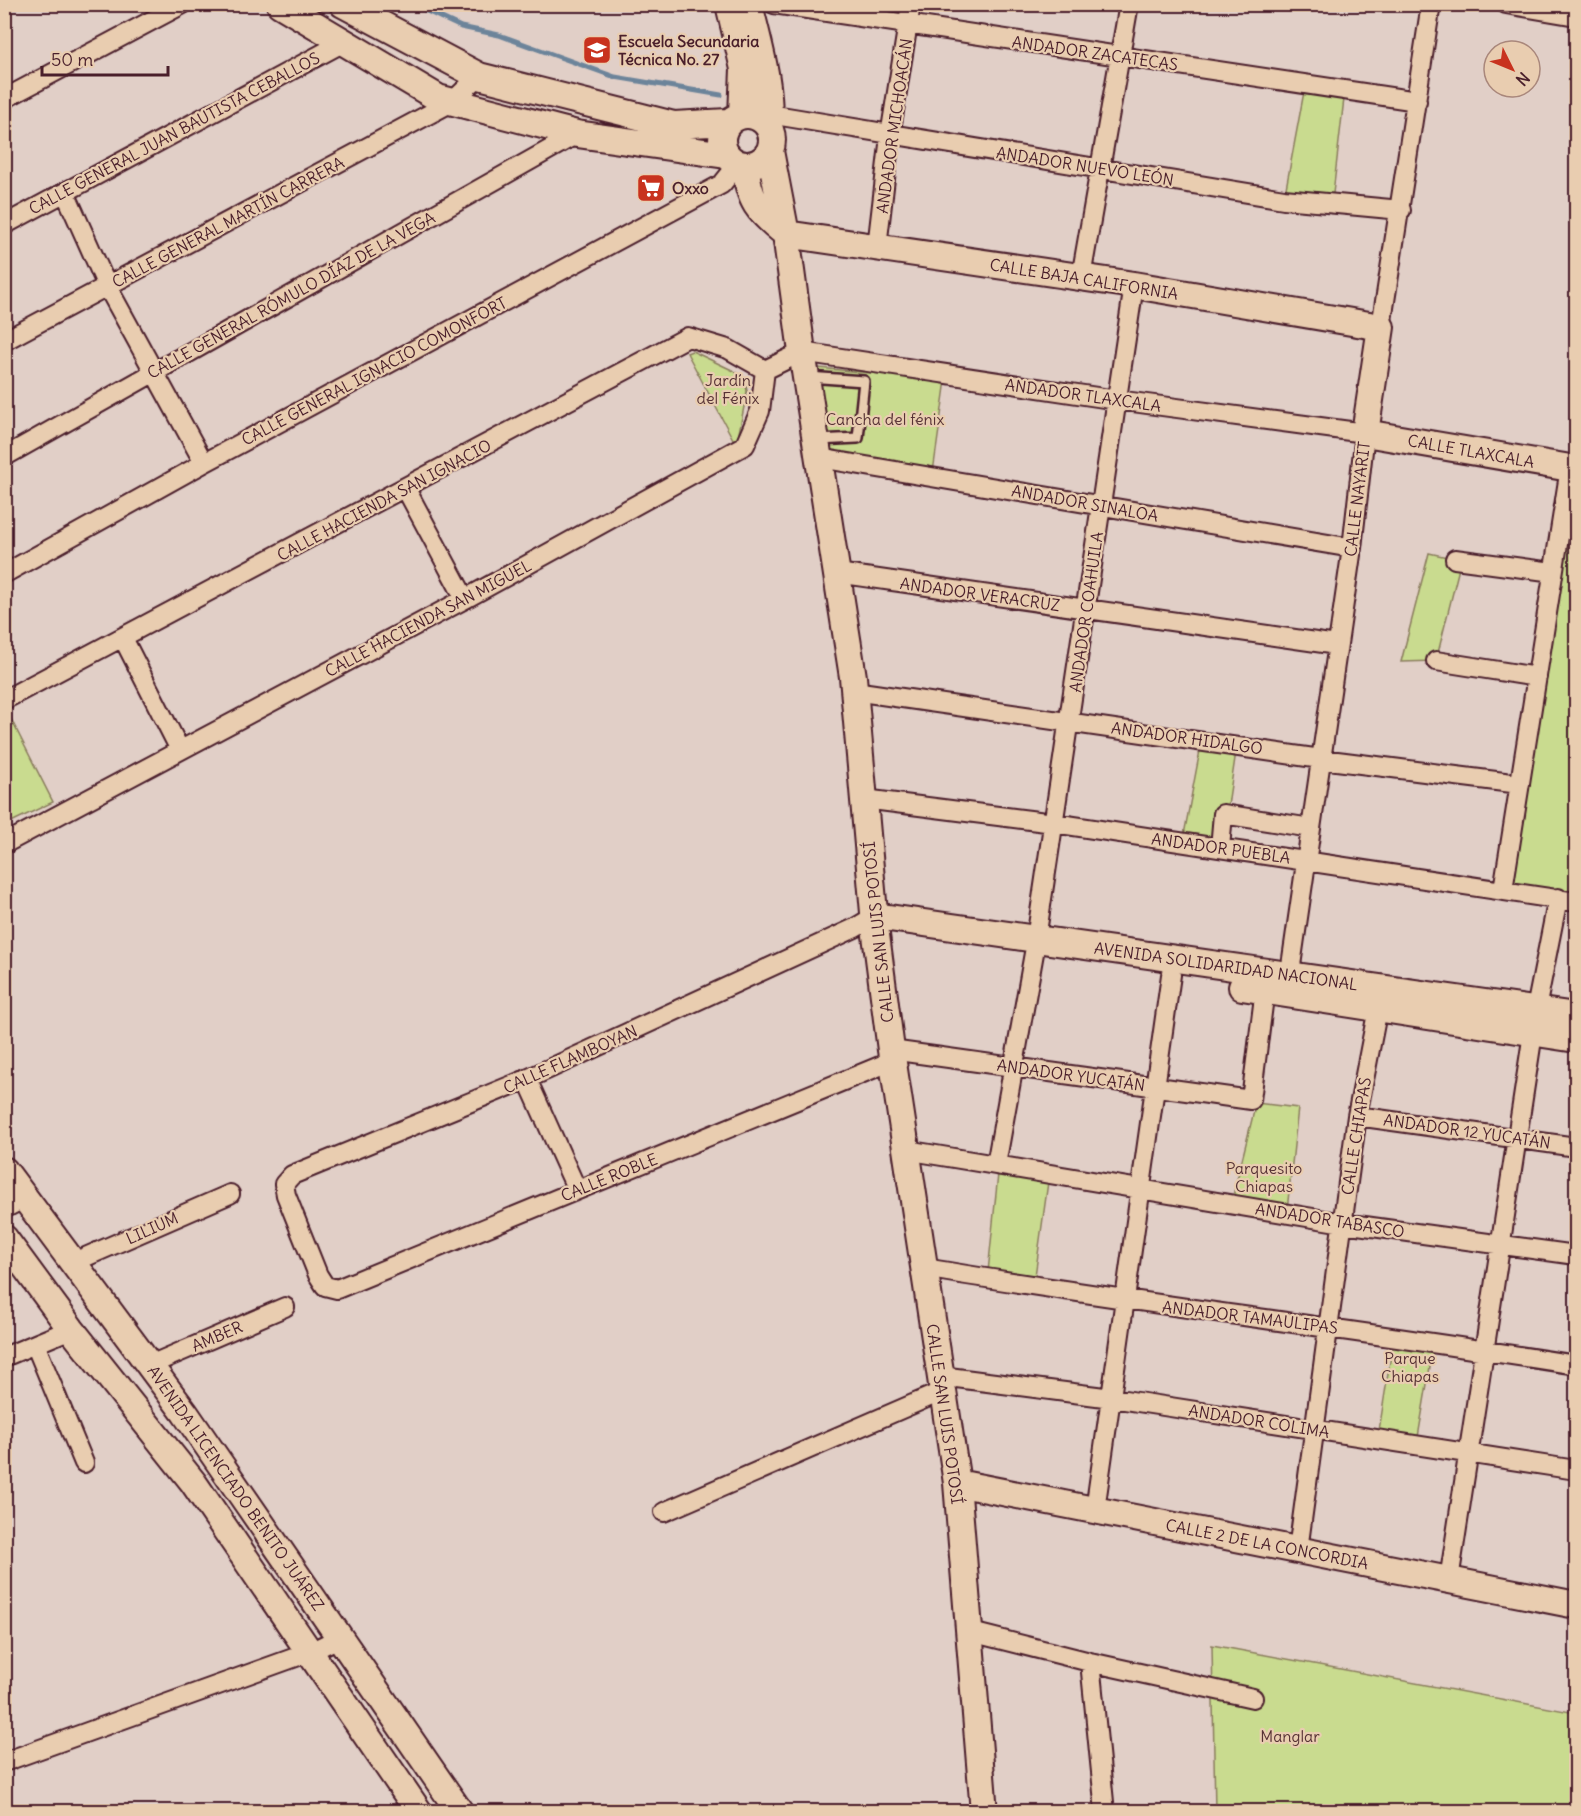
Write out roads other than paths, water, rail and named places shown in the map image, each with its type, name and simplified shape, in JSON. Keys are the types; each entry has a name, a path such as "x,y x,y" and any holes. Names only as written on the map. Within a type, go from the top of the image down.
{"main road":[{"path":"280,4 438,98 452,102 577,134 755,164 769,130 752,115 735,119 674,125 479,76 344,4"},
{"path":"729,4 744,69 735,119 722,133 721,144 736,162 748,191 766,218 786,234"},
{"name":"CALLE SAN LUIS POTOSÍ","path":"749,4 764,70 769,130 854,691 864,800 869,926 957,1483 984,1812"},
{"name":"CALLE BAJA CALIFORNIA","path":"786,234 1134,285 1381,327"},
{"name":"CALLE NAYARIT","path":"1365,433 1381,327"},
{"name":"CALLE TLAXCALA","path":"1365,433 1573,468"},
{"name":"AVENIDA SOLIDARIDAD NACIONAL","path":"869,926 1035,946 1534,1021 1576,1039"},
{"name":"AVENIDA SOLIDARIDAD NACIONAL","path":"1035,946 1171,975 1277,983 1378,1008 1534,1021 1576,1016"},
{"name":"AVENIDA LICENCIADO BENITO JUÁREZ","path":"4,1170 15,1204 74,1262 150,1365 342,1638 460,1812"},
{"name":"AVENIDA LICENCIADO BENITO JUÁREZ","path":"4,1238 71,1329 193,1482 419,1812"},
{"name":"CALLE 2 DE LA CONCORDIA","path":"957,1483 1576,1605"}],"street":[{"path":"4,99 183,4"},
{"name":"ANDADOR ZACATECAS","path":"774,4 1417,101"},
{"name":"ANDADOR MICHOACÁN","path":"876,247 890,135 911,4"},
{"path":"1081,278 1129,4"},
{"name":"CALLE NAYARIT","path":"1381,327 1401,210 1431,4"},
{"path":"1506,4 1576,16"},
{"name":"CALLE GENERAL JUAN BAUTISTA CEBALLOS","path":"4,225 344,42"},
{"name":"CALLE GENERAL MARTÍN CARRERA","path":"4,341 452,102 479,76"},
{"name":"ANDADOR NUEVO LEÓN","path":"769,130 890,135 1284,199 1401,210"},
{"name":"CALLE GENERAL RÓMULO DÍAZ DE LA VEGA","path":"4,457 577,134"},
{"name":"CALLE GENERAL IGNACIO COMONFORT","path":"4,574 204,462 722,184 736,162"},
{"path":"65,192 107,286 156,371 204,462"},
{"name":"ANDADOR COAHUILA","path":"996,1165 1035,946 1134,285"},
{"name":"CALLE HACIENDA SAN IGNACIO","path":"4,700 688,338 728,349 765,370"},
{"path":"765,370 804,364"},
{"name":"ANDADOR TLAXCALA","path":"804,364 1117,400 1365,433"},
{"name":"CALLE HACIENDA SAN MIGUEL","path":"4,844 465,599 746,445 760,411 765,370"},
{"name":"CALLE NAYARIT","path":"1251,1100 1306,860 1352,548 1365,433"},
{"name":"ANDADOR SINALOA","path":"818,449 1101,506 1352,548"},
{"path":"1503,890 1553,572 1573,468"},
{"path":"406,489 465,599"},
{"path":"1455,559 1553,572"},
{"name":"ANDADOR VERACRUZ","path":"837,573 1337,645"},
{"path":"123,638 180,750"},
{"path":"1436,661 1537,676"},
{"name":"ANDADOR HIDALGO","path":"854,691 1321,759 1520,784"},
{"name":"ANDADOR PUEBLA","path":"864,800 1054,823 1576,902"},
{"path":"1220,848 1223,814 1311,828"},
{"path":"1449,1580 1470,1454 1534,1021 1558,898"},
{"name":"CALLE FLAMBOYAN","path":"325,1286 318,1275 284,1184 292,1175 526,1079 869,926"},
{"path":"1095,1510 1171,975"},
{"name":"CALLE CHIAPAS","path":"1298,1550 1357,1116 1378,1008"},
{"name":"ANDADOR YUCATÁN","path":"891,1056 1013,1067 1251,1100"},
{"name":"CALLE ROBLE","path":"325,1286 338,1289 891,1056"},
{"path":"526,1079 577,1190"},
{"name":"ANDADOR 12 YUCATÁN","path":"1357,1116 1576,1148"},
{"name":"ANDADOR TABASCO","path":"906,1150 1343,1223 1576,1255"},
{"name":"LILIUM","path":"74,1262 230,1194"},
{"name":"ANDADOR TAMAULIPAS","path":"924,1268 1123,1301 1327,1326 1576,1365"},
{"name":"AMBER","path":"150,1365 285,1307"},
{"path":"4,1357 71,1329"},
{"path":"35,1344 84,1463"},
{"path":"664,1512 942,1383"},
{"name":"ANDADOR COLIMA","path":"942,1383 1112,1398 1576,1470"},
{"path":"968,1631 1090,1662 1253,1698"},
{"path":"4,1762 310,1652 342,1638"},
{"path":"1090,1662 1105,1812"}],"lane":[{"path":"804,364 864,381 858,438 818,449"}],"waterway":[{"path":"412,4 461,27 499,35 615,77 721,95"}],"place":[{"name":"Escuela Secundaria Técnica No. 27","path":"597,50"},
{"name":"Oxxo","path":"651,188"}],"park label":[{"name":"Jardín del Fénix","path":"728,389"},
{"name":"Cancha del fénix","path":"885,419"},
{"name":"Parquesito Chiapas","path":"1264,1177"},
{"name":"Parque Chiapas","path":"1410,1367"},
{"name":"Manglar","path":"1290,1736"}]}
